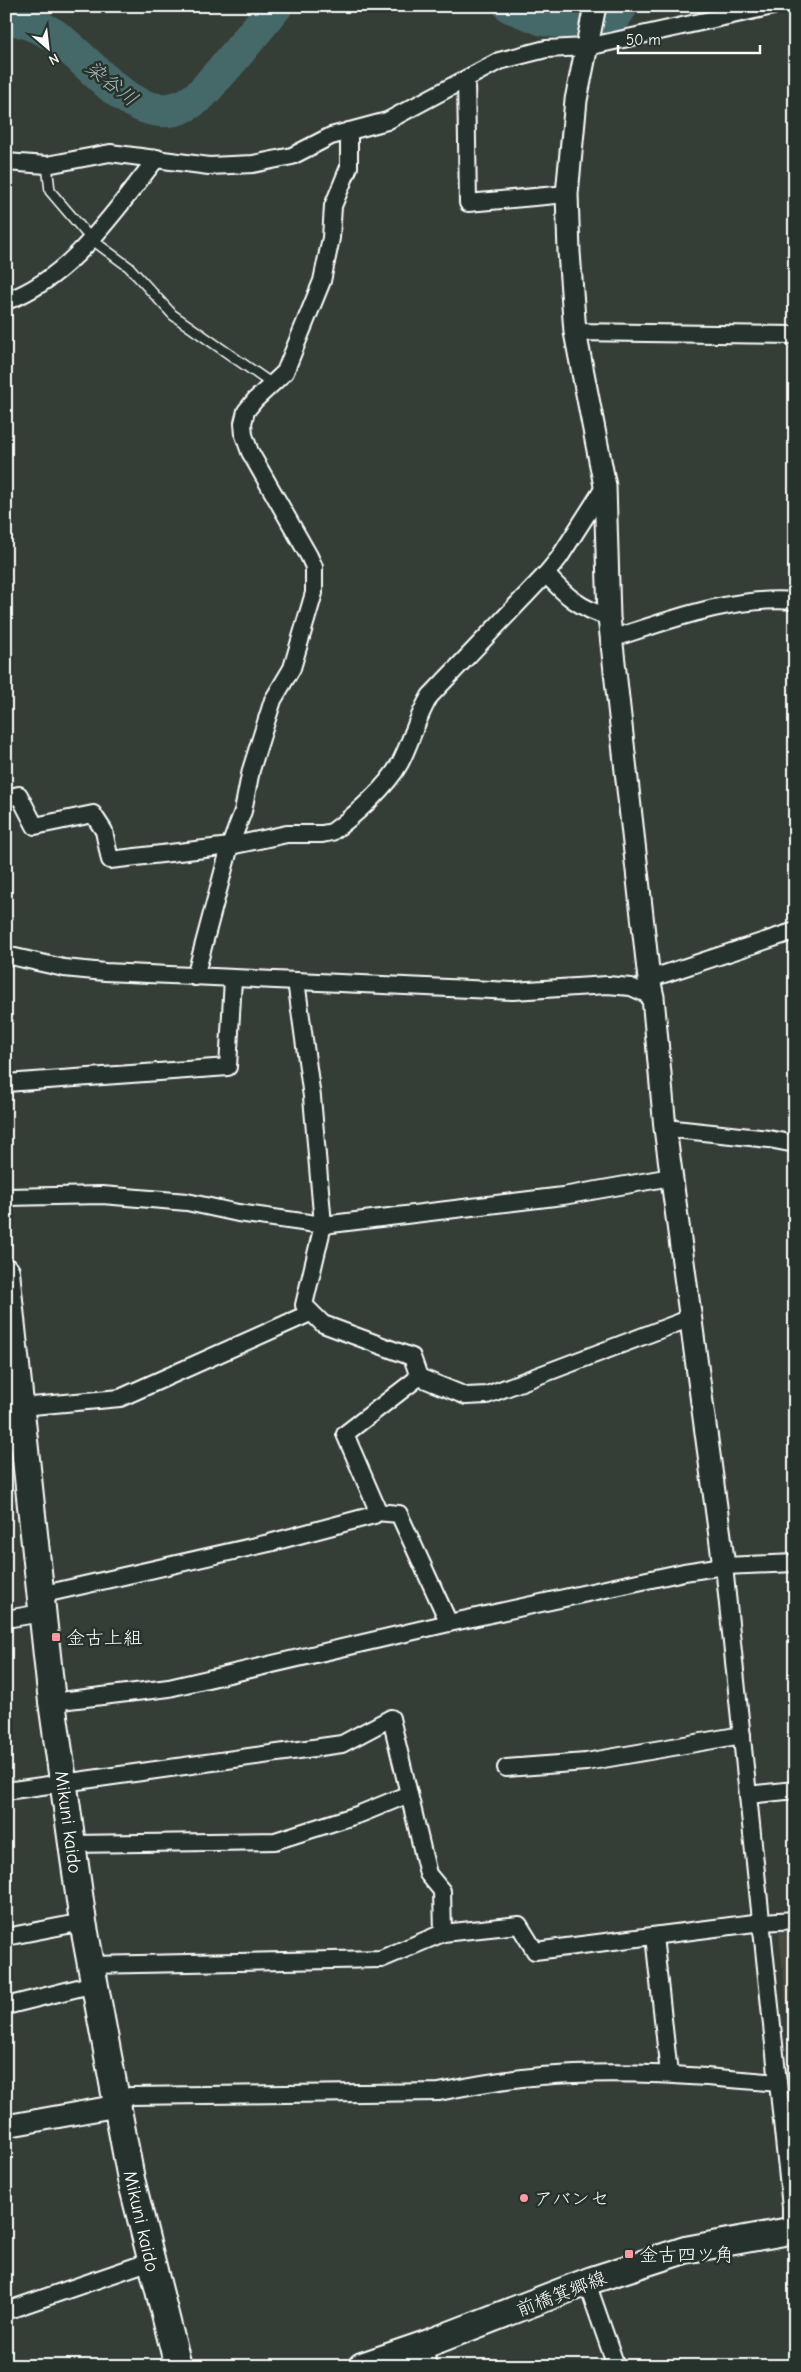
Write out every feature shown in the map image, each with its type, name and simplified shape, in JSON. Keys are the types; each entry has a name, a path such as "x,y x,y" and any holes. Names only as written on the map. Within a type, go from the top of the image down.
{"main road":[{"name":"Mikuni kaido","path":"6,1272 21,1406 16,1441 41,1604 52,1702 83,1922 117,2106 151,2262 178,2366"},
{"name":"前橋箕郷線","path":"362,2366 426,2356 587,2282 685,2250 793,2230"}],"street":[{"path":"595,6 576,100 567,194 575,332 604,486 608,617 651,988 665,1128 724,1566 793,2230"},
{"path":"6,162 47,165 110,153 209,166 253,164 292,156 330,136 387,121 499,61 546,49 586,48 772,6"},
{"path":"466,78 468,203 567,194"},
{"path":"195,977 230,846 243,811 251,770 273,700 292,668 314,593 314,567 250,452 244,435 243,422 246,411 285,372 322,281 331,238 333,206 349,167 349,132"},
{"path":"6,301 18,297 58,273 91,239 157,158"},
{"path":"575,332 795,336"},
{"path":"6,798 18,795 35,826 93,814 104,830 110,860 230,846 287,834 322,834 332,832 390,777 399,764 422,708 430,696 546,574 559,558 604,486"},
{"path":"546,574 567,597 579,605 608,617"},
{"path":"611,639 705,610 743,602 795,601"},
{"path":"6,955 64,968 233,979 513,992 607,985 651,988 795,931"},
{"path":"6,1082 228,1067 233,979"},
{"path":"296,981 312,1098 323,1225 304,1305 323,1324 412,1356 418,1377"},
{"path":"665,1128 769,1139 795,1144"},
{"path":"6,1197 102,1195 187,1202 238,1213 323,1225 563,1196 671,1177"},
{"path":"21,1406 120,1398 310,1313"},
{"path":"418,1377 466,1396 487,1395 691,1318"},
{"path":"376,1512 376,1506 344,1434 418,1377"},
{"path":"6,1619 41,1604 374,1515 376,1512 399,1514 449,1623"},
{"path":"52,1702 169,1688 612,1586 724,1566 795,1563"},
{"path":"6,1791 342,1744 391,1718 428,1874 442,1891 443,1933"},
{"path":"506,1768 586,1762 742,1736"},
{"path":"748,1795 795,1790"},
{"path":"72,1844 275,1842 360,1814 409,1794"},
{"path":"6,2006 92,1975 381,1960 443,1933 519,1925 535,1951 762,1922 795,1920"},
{"path":"6,1937 83,1922"},
{"path":"654,1936 669,2074"},
{"path":"6,2126 117,2106 130,2096 439,2092 488,2082 542,2076 669,2074 778,2083"},
{"path":"6,2311 151,2262"},
{"path":"587,2282 616,2366"}],"lane":[{"path":"47,165 50,191 91,239 129,267 173,314 272,384"}],"shaded area":[{"path":"795,1924 795,2088 778,1925"}],"waterway":[{"name":"染谷川","path":"6,17 30,23 52,34 120,93 139,104 158,110 178,108 199,96 276,6"},
{"name":"染谷川","path":"510,6 543,19 573,22 610,22 621,6"}],"place":[{"name":"金古上組","path":"56,1637"},
{"name":"アバンセ","path":"524,2198"},
{"name":"金古四ツ角","path":"629,2254"}]}
